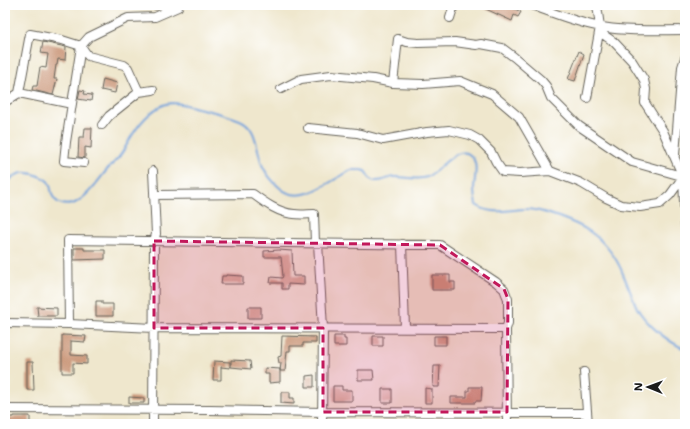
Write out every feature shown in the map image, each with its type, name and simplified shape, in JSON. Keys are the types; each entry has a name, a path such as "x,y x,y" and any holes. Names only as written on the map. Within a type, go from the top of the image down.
{"street":[{"path":"154,5 178,6"},
{"path":"450,18 454,5"},
{"path":"531,5 580,22 600,27 685,30"},
{"path":"597,5 601,33 614,42 632,62 644,80 646,89 644,103 663,131 684,177 685,228"},
{"path":"84,162 64,161 81,46 89,37 128,18 155,17 178,6"},
{"path":"587,98 600,27"},
{"path":"19,93 30,34 62,40 81,46 88,56 124,65 128,68 138,92"},
{"path":"393,83 398,39 418,44 455,42 476,45 481,44 502,48 541,80 546,86 551,98 579,126 632,162 684,177"},
{"path":"675,158 682,67 685,58"},
{"path":"281,89 301,79 331,75 393,83 422,84 460,81 492,94 519,117 550,171"},
{"path":"102,125 109,116 138,92 153,90"},
{"path":"5,102 19,93 72,104"},
{"path":"308,128 357,133 383,140 427,132 449,130 470,135 479,140 491,152 503,172 520,173 550,171 581,183 621,205 640,207 660,204 670,195 684,177"},
{"path":"153,171 156,234 154,241 153,424"},
{"path":"154,195 253,194 266,204 283,211 294,214 314,214 323,328 322,424"},
{"path":"69,324 68,240 440,245 496,282 504,289 507,295 507,424"},
{"path":"402,244 405,328"},
{"path":"5,323 154,328 506,329"},
{"path":"584,372 588,424"},
{"path":"5,409 587,413"}],"highlighted area":[{"path":"154,241 440,245 504,289 508,299 507,412 323,412 323,328 154,328"}],"building":[{"path":"477,5 514,5 513,8 521,12 518,17 514,15 512,21"},
{"path":"43,42 66,47 65,60 58,59 56,65 54,79 57,79 53,95 32,90 33,86 37,86 40,67 46,68 48,54 41,53"},
{"path":"579,51 584,54 575,81 568,79"},
{"path":"103,79 117,83 115,93 101,90"},
{"path":"80,90 85,91 84,94 92,95 91,101 78,99"},
{"path":"85,128 92,128 91,148 85,147 85,158 78,157 79,137 84,137"},
{"path":"74,248 84,248 84,250 105,250 105,259 74,260"},
{"path":"264,251 292,251 293,276 304,276 304,285 288,284 288,289 282,289 282,283 270,283 271,277 282,278 283,276 281,257 264,257"},
{"path":"432,275 450,275 450,282 455,282 455,290 432,290"},
{"path":"222,276 243,276 243,284 221,284"},
{"path":"96,301 102,301 102,304 113,304 113,316 96,316"},
{"path":"37,307 57,308 57,316 38,316"},
{"path":"248,307 261,307 261,318 248,318"},
{"path":"62,335 86,336 85,342 71,341 71,355 87,356 87,364 73,363 73,373 62,373"},
{"path":"282,336 316,337 316,343 303,343 303,346 290,346 290,351 287,351 285,371 280,371 281,363 279,363 278,357 281,356"},
{"path":"334,336 344,336 344,339 346,339 346,346 334,346"},
{"path":"373,336 383,336 383,346 373,346"},
{"path":"434,336 446,336 446,345 434,345"},
{"path":"231,360 250,361 251,369 231,367"},
{"path":"214,361 230,362 230,368 221,367 221,380 213,380"},
{"path":"27,362 33,362 34,390 27,390"},
{"path":"434,366 440,366 439,387 433,387"},
{"path":"265,368 280,369 280,382 269,383 269,374 265,374"},
{"path":"358,370 373,370 374,380 358,380"},
{"path":"314,375 314,387 306,387 306,376"},
{"path":"333,386 342,386 342,390 352,390 352,401 333,401"},
{"path":"469,387 482,387 481,401 475,401 475,403 451,403 451,397 467,397"},
{"path":"425,388 432,389 432,403 425,403"},
{"path":"382,389 392,389 392,403 382,403"},
{"path":"281,392 290,392 290,398 294,398 294,404 281,403"},
{"path":"129,397 144,398 144,403 129,403"},
{"path":"30,416 30,424 5,424 5,417"}],"waterway":[{"path":"5,186 16,175 24,173 33,174 48,182 53,197 58,202 65,205 75,203 88,193 119,157 136,129 145,119 160,106 172,103 184,104 231,117 246,123 256,140 261,161 266,173 280,188 286,192 297,195 304,194 324,186 351,170 365,171 373,181 393,177 423,178 432,174 455,155 467,153 472,157 475,164 476,173 474,195 476,205 494,211 526,209 540,211 568,221 589,231 600,240 614,256 641,314 665,337 685,349"}]}
